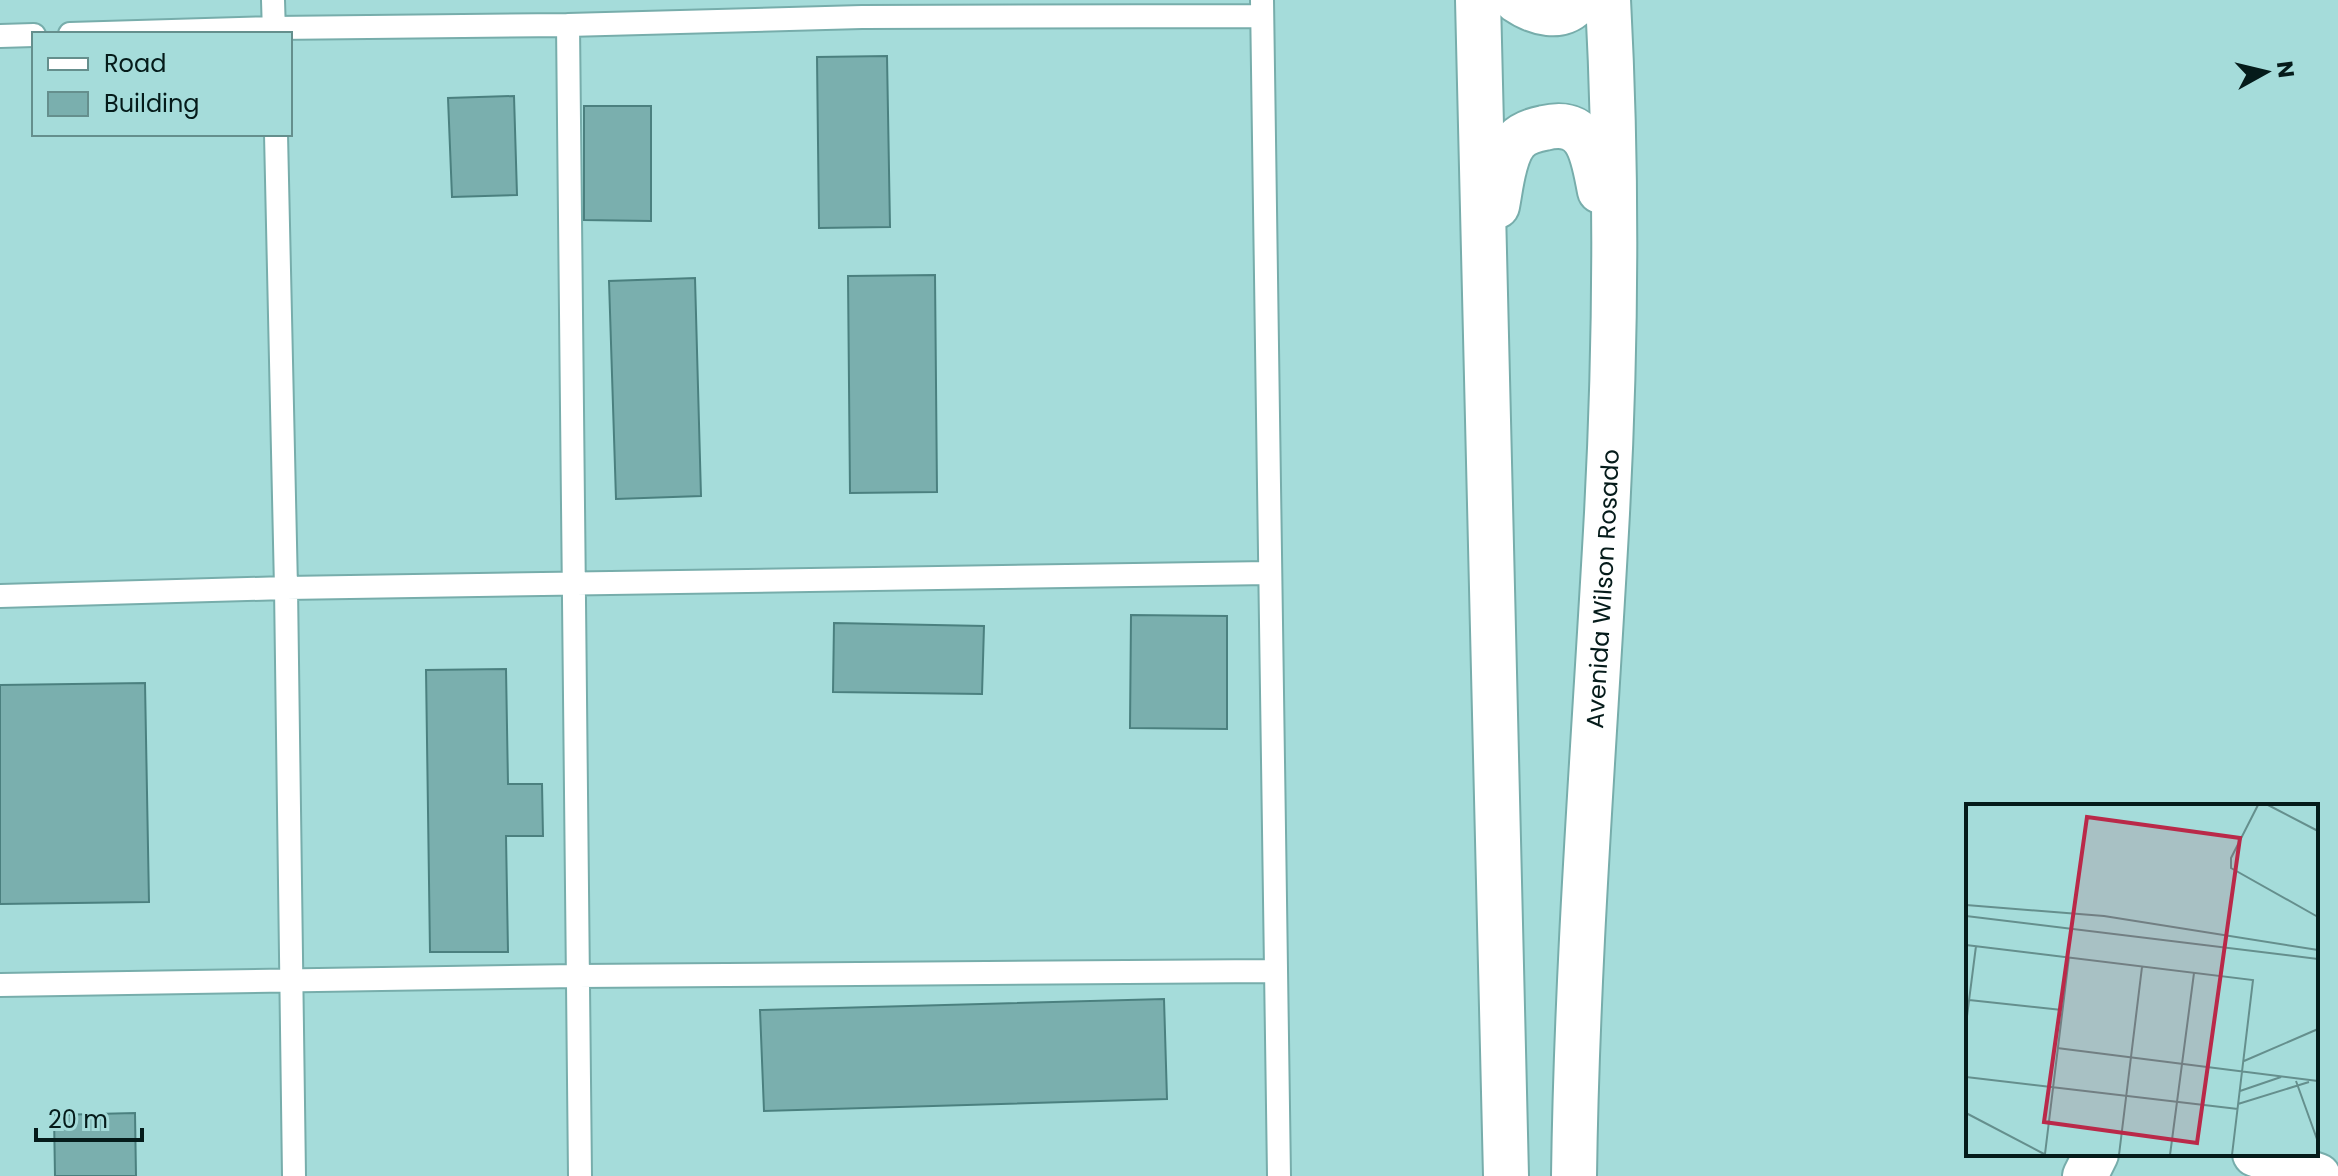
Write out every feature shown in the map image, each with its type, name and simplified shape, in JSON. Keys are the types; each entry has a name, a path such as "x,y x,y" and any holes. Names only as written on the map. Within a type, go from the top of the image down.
{"main road":[{"path":"1478,0 1506,1176"},
{"path":"1516,0 1534,12 1554,14 1573,8 1579,0"},
{"name":"Avenida Wilson Rosado","path":"1574,1176 1580,981 1607,498 1614,288 1608,0"},
{"path":"1483,278 1508,154 1517,140 1530,131 1566,127 1579,132 1591,149 1614,288"},
{"path":"2085,1176 2095,1156"},
{"path":"2261,1156 2318,1176"}],"lane":[{"path":"273,0 274,31"},
{"path":"206,32 568,25 862,9 1262,8 1279,1176"},
{"path":"568,25 580,1176"},
{"path":"0,36 32,35"},
{"path":"276,136 294,1176"},
{"path":"0,596 286,588 1269,573"},
{"path":"0,985 577,976 1275,971"}],"building":[{"path":"887,56 890,227 819,228 817,57"},
{"path":"514,96 517,195 452,197 448,98"},
{"path":"584,106 651,106 651,221 584,220"},
{"path":"935,275 937,492 850,493 848,276"},
{"path":"695,278 701,496 616,499 609,281"},
{"path":"1131,615 1227,616 1227,729 1130,728"},
{"path":"834,623 984,626 982,694 833,692"},
{"path":"506,669 508,784 542,784 543,836 506,836 508,952 430,952 426,670"},
{"path":"145,683 149,902 0,904 0,685"},
{"path":"1164,999 1167,1099 764,1111 760,1010"},
{"path":"135,1113 136,1176 55,1176 54,1115"}]}
